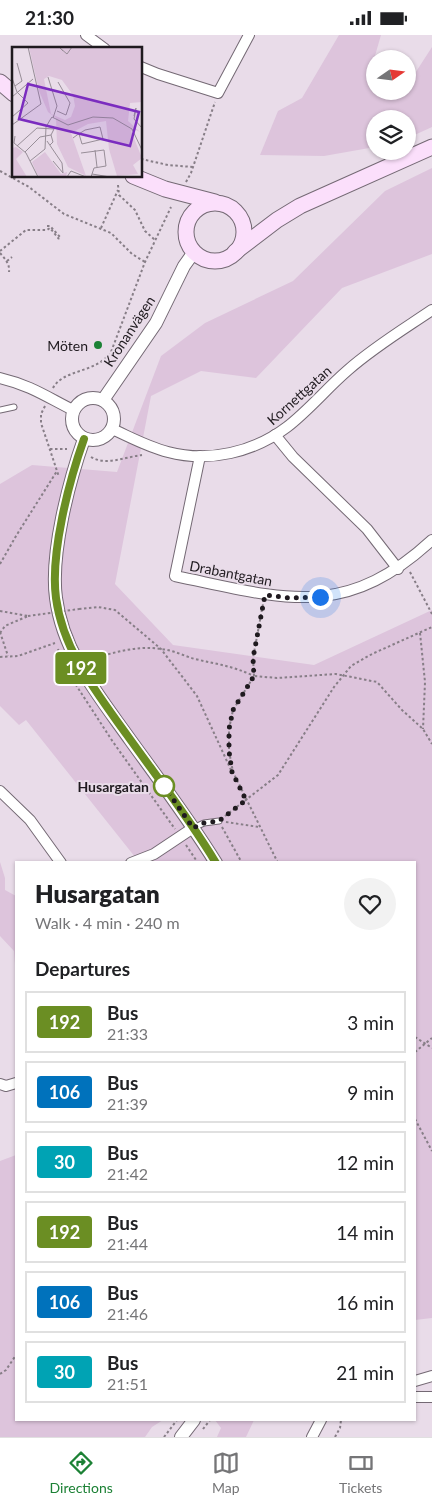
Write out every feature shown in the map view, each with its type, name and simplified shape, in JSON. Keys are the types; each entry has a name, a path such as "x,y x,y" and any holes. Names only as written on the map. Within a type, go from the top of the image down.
{"main road":[{"path":"0,82 12,92"},
{"path":"147,183 192,197 228,205 249,220 264,220 432,147"},
{"path":"135,177 168,195 178,204 183,213 186,239 194,252 206,260 226,259 277,220 306,203"},
{"path":"186,229 189,219 195,210 208,203 218,203"},
{"path":"235,253 241,245 244,235 243,225 237,213"}],"street":[{"path":"86,35 102,47"},
{"path":"142,67 218,93 250,35"},
{"name":"Kronanvägen","path":"102,400 156,323 184,266 194,252"},
{"name":"Kornettgatan","path":"112,429 170,453 200,456 238,452 258,445 296,419 356,363 432,310"},
{"path":"0,378 32,387 48,398 73,410"},
{"path":"93,398 102,400 110,406 114,415 112,429 102,439 92,441 84,439 73,428 71,419 73,410 84,400 93,398"},
{"path":"275,435 293,457 402,566"},
{"path":"84,439 79,451 60,529 54,578 56,598 64,634 78,663 99,696 215,861"},
{"name":"Drabantgatan","path":"200,456 176,576 265,595 302,598 337,594 373,583 402,566 432,540"},
{"path":"0,791 30,821 60,861"},
{"path":"137,861 154,854 193,828"},
{"path":"0,1084 6,1086 15,1083"},
{"path":"416,1381 432,1376"},
{"path":"416,1397 432,1397"},
{"path":"181,1437 193,1421"},
{"path":"312,1437 320,1421"}],"lane":[{"path":"0,409 14,407"},
{"path":"193,828 204,823 219,821"}],"path":[{"path":"183,187 193,167 218,93"},
{"path":"142,159 168,165 193,167"},
{"path":"0,171 36,193 64,214 102,228 118,239 132,254 146,262"},
{"path":"118,185 120,197 137,213 146,233 155,240"},
{"path":"102,228 118,190"},
{"path":"61,482 40,420 41,414 58,381 95,366 111,352 155,240 171,207"},
{"path":"9,272 10,267 0,252 26,230 47,230 50,227 60,239 50,226 46,226"},
{"path":"7,261 12,257"},
{"path":"50,449 74,449 96,460 105,461 146,455"},
{"path":"0,564 57,471"},
{"path":"402,566 412,579 432,614"},
{"path":"232,772 229,751 229,729 232,712 254,676 253,658 265,595"},
{"path":"8,656 0,632 6,626 28,616 98,607 115,610 161,649 197,697 277,861"},
{"path":"0,611 28,616"},
{"path":"49,613 50,621"},
{"path":"219,821 278,775 342,676 351,666 366,657 432,627"},
{"path":"420,633 425,682 423,729"},
{"path":"0,657 36,651 56,643 64,665 113,742 197,861"},
{"path":"64,665 112,653 141,649 161,649 193,659 236,668 254,676 277,678 326,674 377,682 402,710 423,729 432,744"},
{"path":"219,821 259,827"},
{"path":"219,821 241,861"},
{"path":"416,1038 432,1048"},
{"path":"416,1051 432,1038"},
{"path":"416,1121 432,1151"},
{"path":"0,1374 6,1370 15,1356"},
{"path":"164,1437 176,1421"},
{"path":"335,1437 341,1421"}],"shaded area":[{"path":"339,35 381,35 377,50 366,50 366,100 416,100 416,72 432,47 432,127 416,134 416,110 366,110 366,149 324,156 260,155 278,111 302,98"},
{"path":"432,168 432,254 342,288 256,378 201,371 151,396 115,584 173,645 314,665 432,610 432,1318 416,1320 416,861 138,861 26,720 19,725 0,706 0,484 32,465 117,472 161,356 205,323 293,281 385,191"},
{"path":"0,862 5,878 5,890 15,895 15,965 14,951 0,936"},
{"path":"15,1155 15,1421 161,1421 152,1427 145,1437 0,1437 0,1161"},
{"path":"216,1421 254,1421 246,1437 217,1437 221,1428"}],"bus line":[{"name":"192","path":"84,439 74,466 60,529 54,578 59,617 64,634 92,686 176,803 215,861"}],"place":[{"name":"Möten","path":"98,345"},
{"name":"Husargatan","path":"164,786"}],"route":[{"path":"164,786 193,828 204,823 219,821 246,800 232,772 229,751 229,729 233,710 254,676 253,658 265,595 290,598 320,597"}]}
